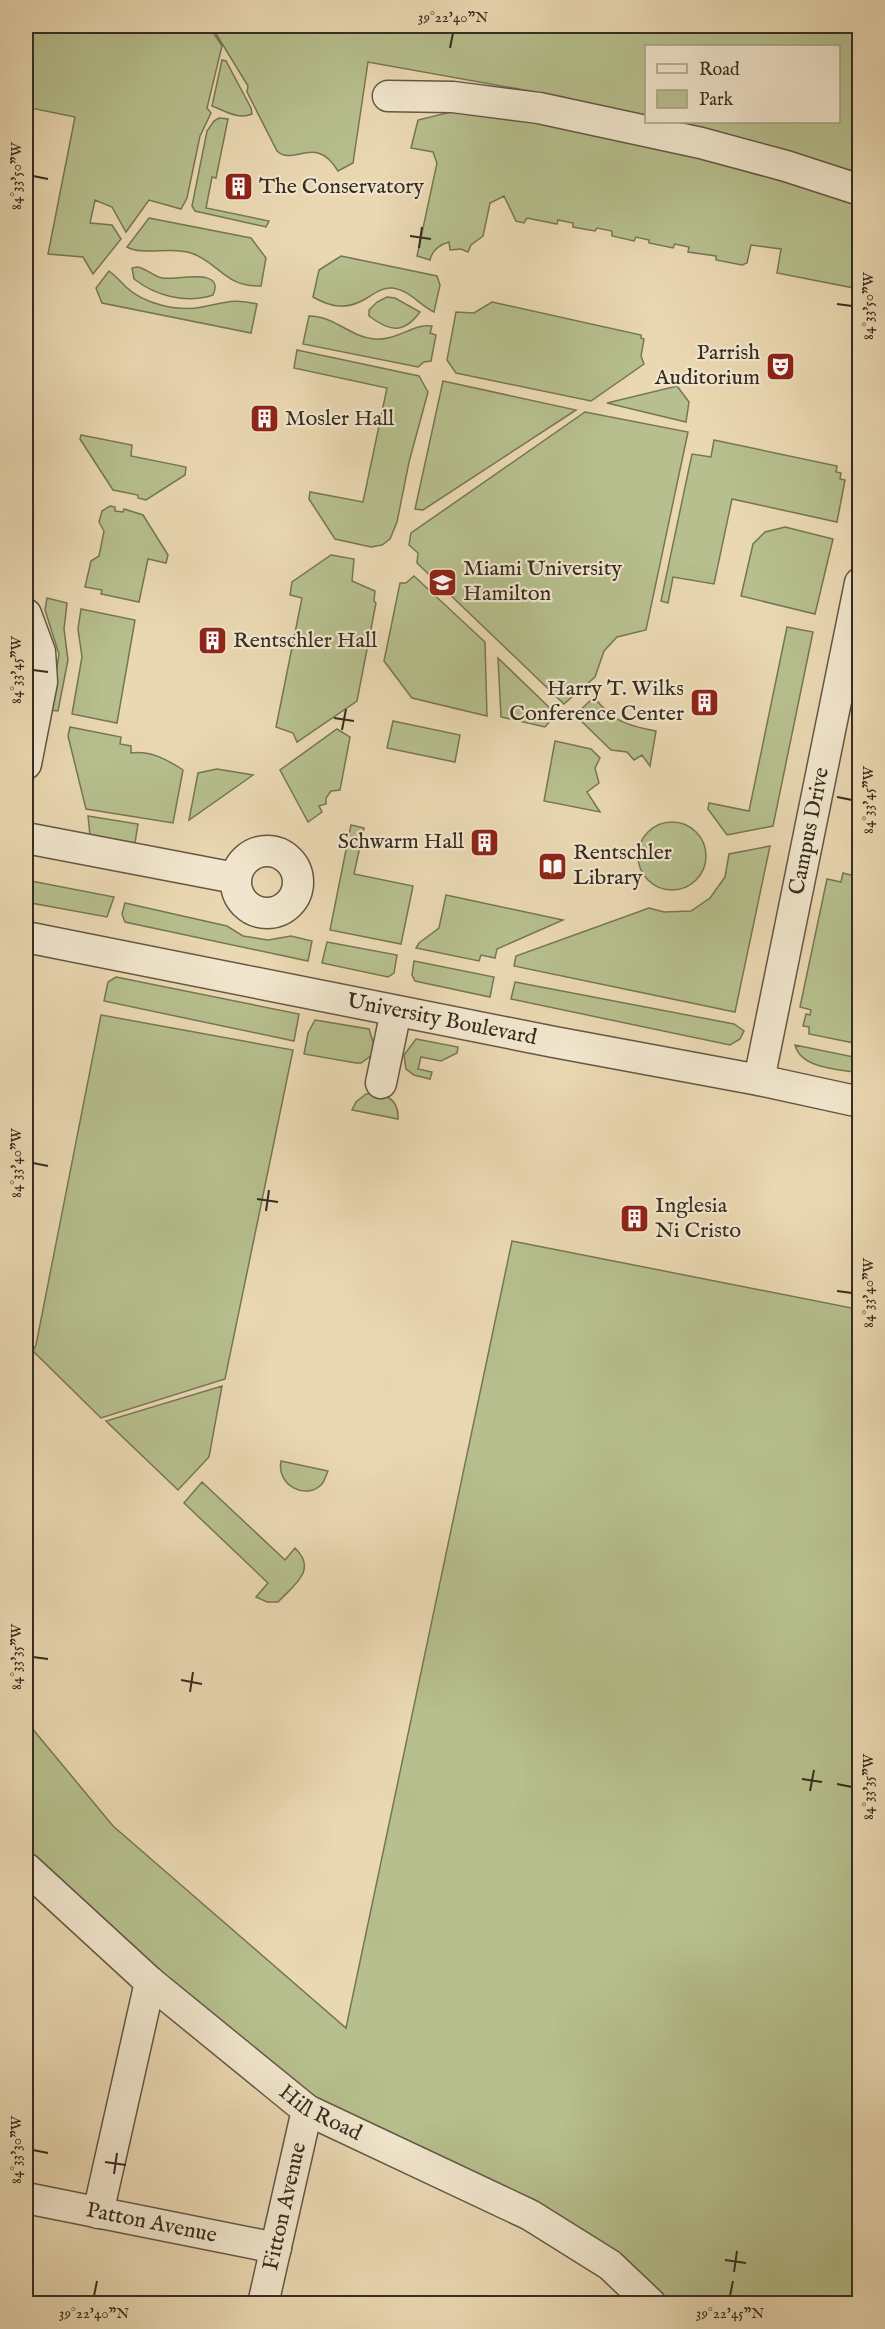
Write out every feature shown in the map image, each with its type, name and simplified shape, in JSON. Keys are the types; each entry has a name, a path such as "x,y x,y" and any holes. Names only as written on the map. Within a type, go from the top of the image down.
{"street":[{"path":"388,96 453,97 538,108 700,143 860,189"},
{"name":"Campus Drive","path":"759,1080 860,583"},
{"path":"26,764 42,682 40,652 27,620"},
{"path":"26,838 235,878"},
{"name":"University Boulevard","path":"26,937 759,1080 860,1102"},
{"path":"381,1083 396,1011"},
{"name":"Hill Road","path":"26,1868 150,1982 307,2110 530,2215 610,2265 651,2304"},
{"path":"98,2213 150,1982"},
{"name":"Fitton Avenue","path":"263,2304 307,2110"},
{"name":"Patton Avenue","path":"26,2198 276,2248"}],"green space":[{"path":"26,26 209,26 222,46 207,108 211,113 200,136 187,198 181,209 149,200 126,232 112,207 95,200 90,223 112,225 121,239 93,274 83,257 48,254 75,117 26,107"},
{"path":"209,26 859,26 859,178 664,123 840,123 840,45 645,45 645,118 563,97 368,62 353,163 338,171 321,154 313,152 290,156 277,151 247,92 248,86 212,27"},
{"path":"222,60 226,61 252,114 237,115 212,106"},
{"path":"475,106 563,119 859,202 859,289 777,273 781,249 751,245 747,263 742,265 716,260 716,256 688,252 689,247 675,244 673,248 649,243 649,240 636,237 634,241 612,236 612,231 573,227 573,223 558,220 557,224 527,218 524,223 516,221 504,196 490,203 483,236 471,245 468,252 461,249 450,250 449,242 436,248 430,260 417,256 437,163 433,152 411,148 418,120"},
{"path":"219,118 228,119 216,178 212,177 206,208 269,221 266,227 195,211 192,206 207,131"},
{"path":"149,218 251,238 266,258 261,286 239,283 230,279 201,257 191,253 176,250 141,251 127,247"},
{"path":"341,256 437,276 440,285 434,312 405,292 393,288 382,289 360,302 347,306 333,305 313,297 319,270"},
{"path":"137,267 162,278 206,278 215,286 213,295 192,299 162,294 134,279 132,268"},
{"path":"109,271 133,293 162,305 193,308 235,301 257,304 251,333 102,303 96,288"},
{"path":"387,297 395,298 420,312 402,327 383,325 369,316 369,310 377,302"},
{"path":"492,302 641,335 644,339 641,356 644,364 591,401 456,373 447,360 456,312 474,313"},
{"path":"309,316 327,319 357,335 374,339 391,337 418,327 432,326 430,333 436,335 431,361 424,362 418,367 303,344"},
{"path":"297,350 419,376 428,392 409,462 397,522 390,539 382,545 371,547 335,539 309,499 310,492 363,502 387,388 294,368"},
{"path":"443,381 576,410 423,510 415,509"},
{"path":"677,386 689,402 686,422 607,403"},
{"path":"585,412 688,432 646,630 617,637 604,651 595,677 564,704 417,563 418,553 409,545 411,533"},
{"path":"81,435 132,445 131,456 186,467 185,475 146,500 138,498 138,495 113,490 80,439"},
{"path":"714,440 837,466 836,472 841,473 840,479 845,480 837,522 732,499 714,584 673,577 668,603 661,601 692,454 711,457"},
{"path":"110,506 115,507 115,511 123,512 124,509 143,515 168,555 166,563 148,559 139,602 101,594 102,590 85,587 91,561 99,556 104,531 99,522 102,511"},
{"path":"785,527 833,539 815,614 741,596 753,544 765,532"},
{"path":"331,555 354,559 352,581 375,591 374,601 376,603 357,701 297,742 293,733 276,727 302,598 290,595 292,582"},
{"path":"414,576 485,642 487,716 412,698 384,661 400,583 406,583"},
{"path":"47,598 67,603 64,629 68,660 58,711 50,710 59,654 45,610"},
{"path":"81,609 135,620 117,723 72,714 82,657 78,629"},
{"path":"787,627 813,632 773,826 727,835 708,809 709,803 749,811"},
{"path":"498,658 556,714 545,727 501,717"},
{"path":"594,697 607,712 621,721 656,731 650,766 642,755 634,760 627,752 611,750 575,715"},
{"path":"393,721 460,735 455,762 387,748"},
{"path":"70,727 121,737 120,744 131,746 131,753 152,754 183,770 173,823 86,809 68,736"},
{"path":"337,729 350,737 340,790 331,791 326,798 326,804 319,806 322,812 308,822 280,770"},
{"path":"555,741 591,749 600,758 595,768 599,783 587,792 600,812 544,801"},
{"path":"217,769 253,775 189,820 198,773"},
{"path":"88,816 138,824 135,843 90,835"},
{"path":"672,822 685,825 696,832 703,843 706,856 703,869 696,880 685,887 672,890 659,887 648,880 641,869 638,856 641,843 648,832 659,825"},
{"path":"351,825 364,828 354,874 413,886 401,944 330,930"},
{"path":"770,846 735,1012 514,966 516,956 649,908 664,912 691,911 710,898 725,877 729,854"},
{"path":"843,873 859,877 859,1044 809,1034 809,1027 803,1026 806,1014 810,1015 811,1010 800,1007 827,879 841,882"},
{"path":"26,880 114,897 107,917 31,903 26,895"},
{"path":"446,895 563,920 497,949 495,958 481,955 479,961 416,948 419,943 439,928"},
{"path":"125,903 227,926 243,936 268,940 291,936 312,941 308,961 125,922 122,914"},
{"path":"327,942 397,955 394,973 388,977 322,963"},
{"path":"414,961 494,977 490,997 415,981 412,975"},
{"path":"116,977 299,1014 294,1041 104,1001 108,982"},
{"path":"515,982 734,1024 744,1031 740,1039 730,1045 511,999"},
{"path":"101,1015 293,1050 225,1379 101,1418 33,1351"},
{"path":"315,1020 369,1029 374,1045 372,1055 361,1063 356,1063 304,1054 308,1033"},
{"path":"416,1039 458,1047 457,1053 441,1061 421,1057 418,1069 432,1072 430,1079 414,1075 406,1069 404,1055"},
{"path":"795,1045 859,1058 859,1073 822,1067 805,1059"},
{"path":"366,1094 390,1098 396,1106 398,1119 352,1110 356,1102"},
{"path":"512,1241 857,1309 856,1404 860,1411 859,2303 651,2303 610,2265 307,2110 26,1868 26,1721 113,1826 346,2028"},
{"path":"222,1386 209,1457 178,1490 106,1421"},
{"path":"281,1461 328,1471 322,1484 315,1489 301,1491 294,1488 283,1477"},
{"path":"202,1482 285,1560 295,1548 302,1556 304,1570 301,1577 278,1602 267,1602 256,1597 268,1583 184,1503"}],"place":[{"name":"The Conservatory","path":"238,187"},
{"name":"Parrish Auditorium","path":"781,366"},
{"name":"Mosler Hall","path":"264,419"},
{"name":"Miami University Hamilton","path":"442,582"},
{"name":"Rentschler Hall","path":"212,641"},
{"name":"Harry T. Wilks Conference Center","path":"705,702"},
{"name":"Schwarm Hall","path":"485,842"},
{"name":"Rentschler Library","path":"552,866"},
{"name":"Inglesia Ni Cristo","path":"634,1219"}]}
